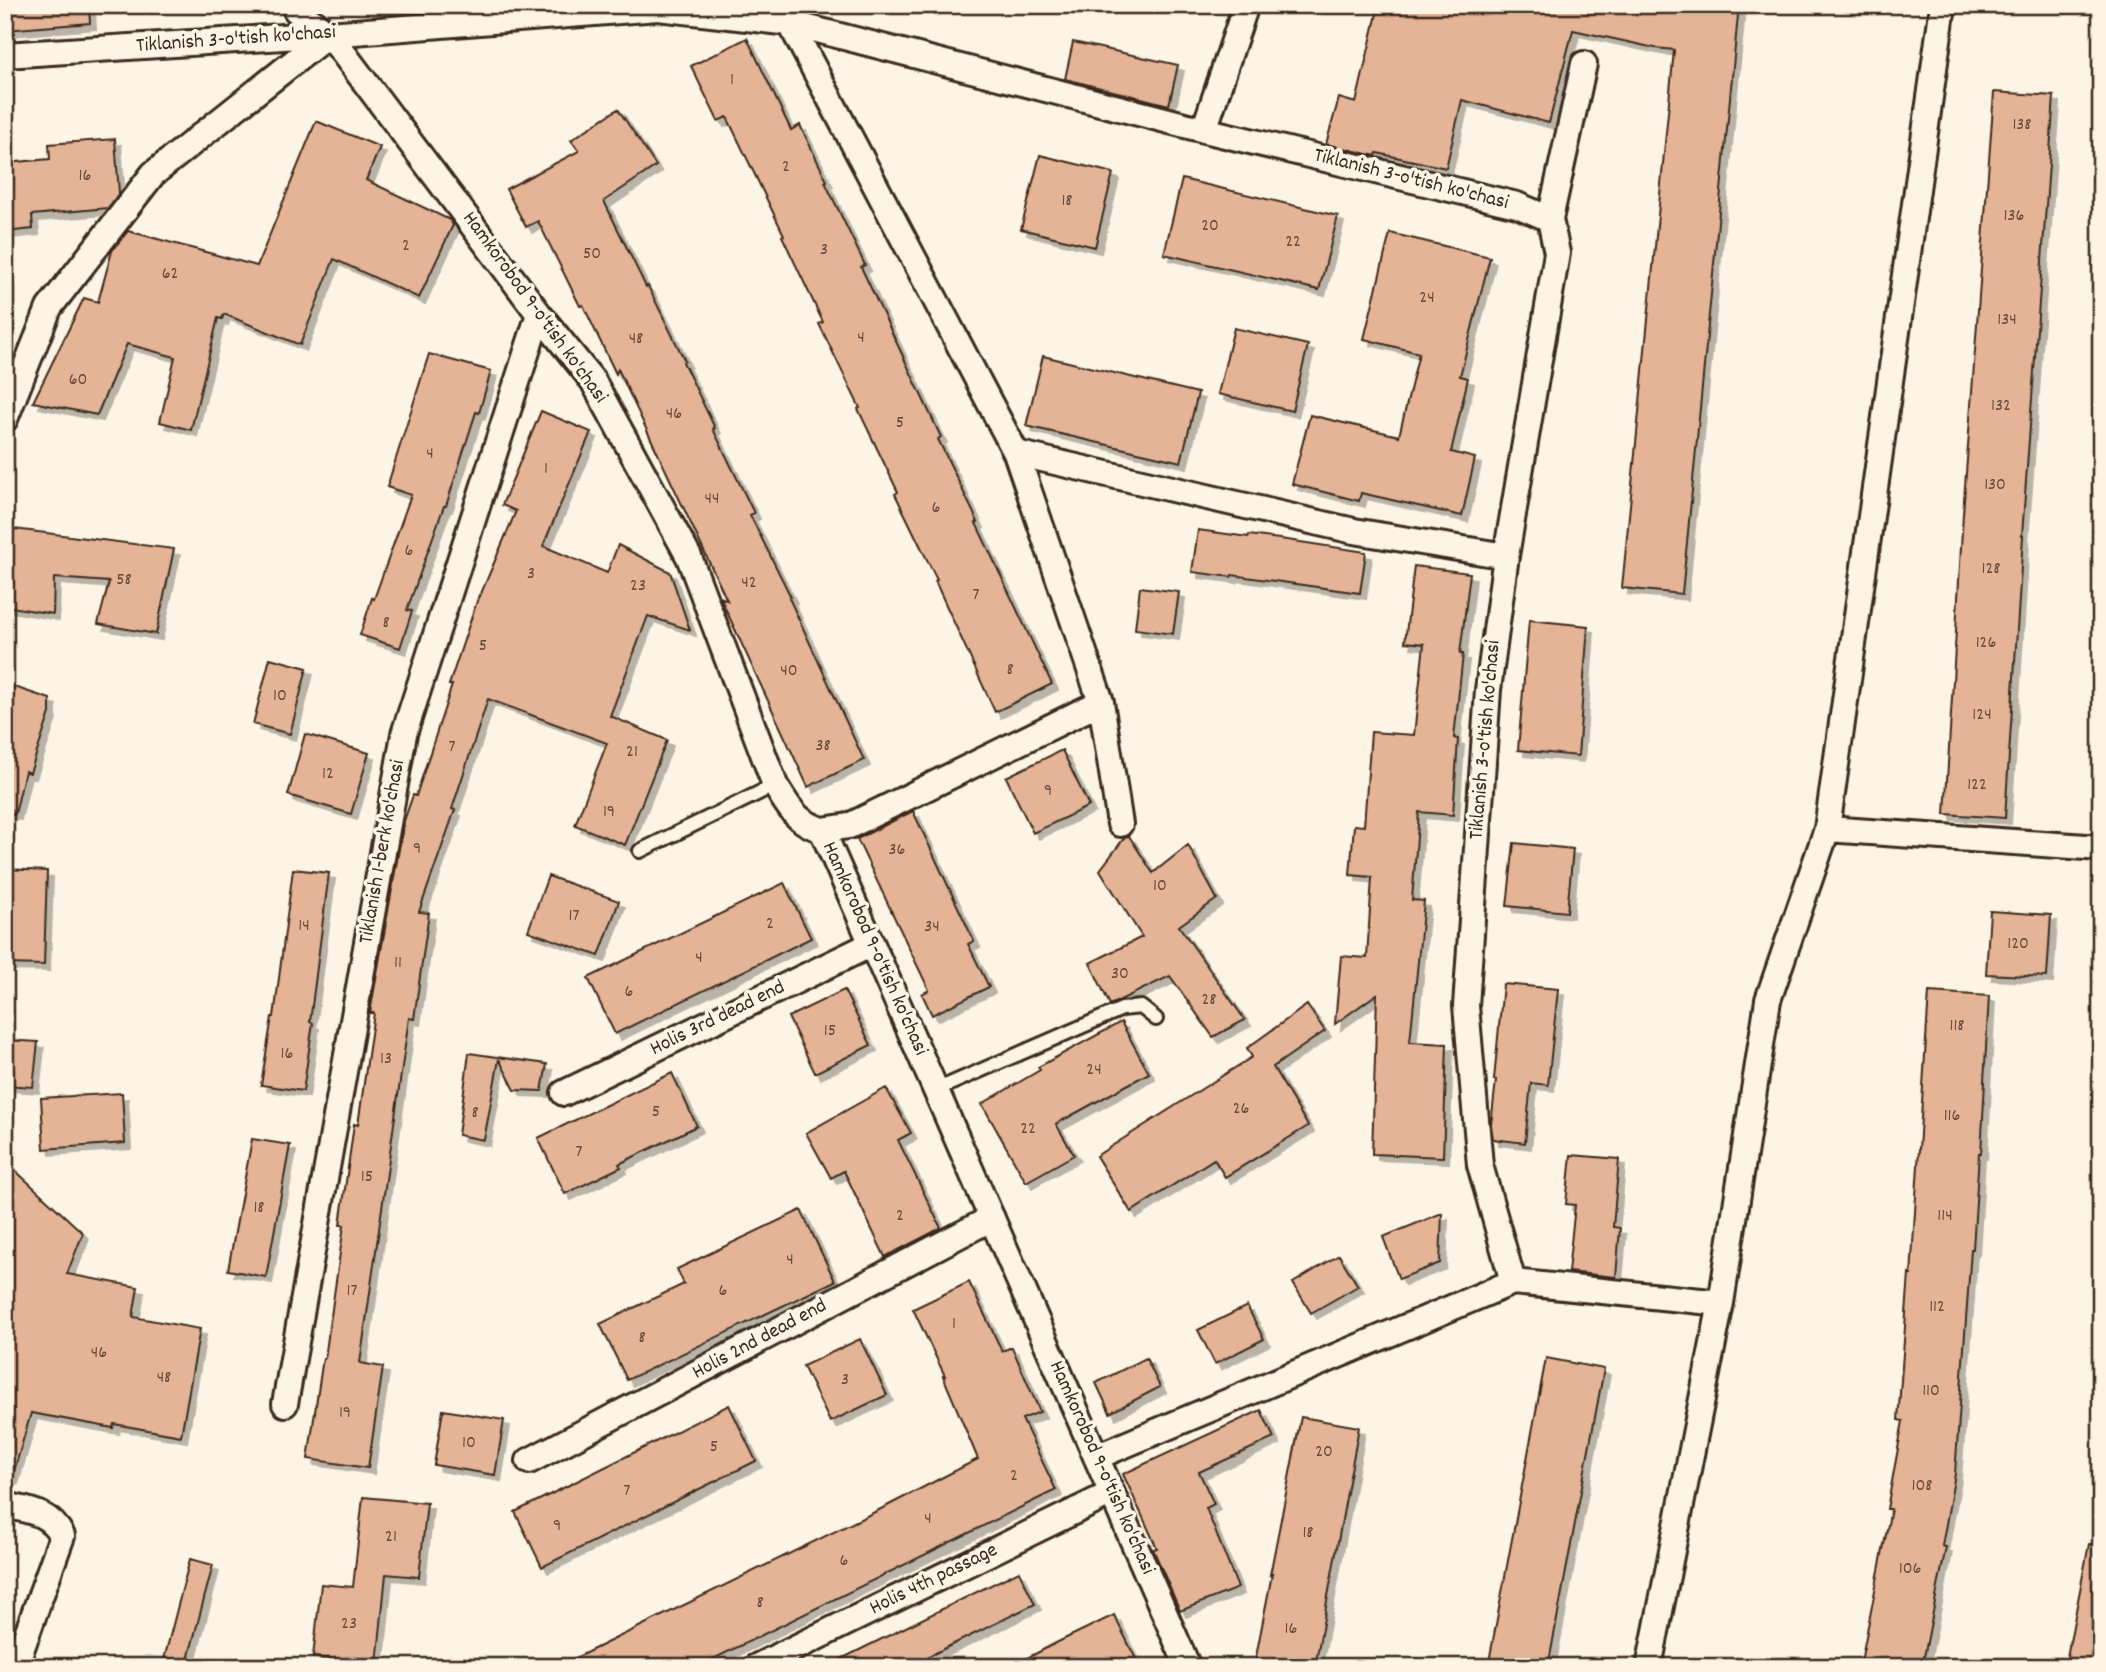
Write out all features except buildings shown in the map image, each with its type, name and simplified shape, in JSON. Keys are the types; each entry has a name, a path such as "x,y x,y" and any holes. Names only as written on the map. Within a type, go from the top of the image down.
{"street":[{"name":"Hamkorobod 9-o'tish ko'chasi","path":"295,5 296,10 329,34 539,314 593,381 689,557 775,785 804,824 822,831 1188,1667"},
{"path":"1204,130 1246,5"},
{"path":"1649,1667 1721,1303 1768,999 1827,829 1943,5"},
{"name":"Tiklanish 3-o'tish ko'chasi","path":"5,55 329,34 657,8 790,23 1204,130 1517,205 1550,219 1558,253 1506,556 1488,690 1466,1006 1480,1165 1513,1282"},
{"path":"790,23 1016,453 1101,702 1121,824"},
{"path":"5,419 49,308 153,174 329,34"},
{"path":"1550,219 1584,64"},
{"name":"Tiklanish 1-berk ko'chasi","path":"285,1404 404,734 539,314"},
{"path":"1016,453 1354,531 1506,556"},
{"path":"822,831 849,826 1101,702"},
{"path":"1827,829 2101,848"},
{"name":"Holis 3rd dead end","path":"564,1093 872,944"},
{"name":"Holis 2nd dead end","path":"529,1461 992,1219"},
{"path":"1096,1457 1513,1282 1721,1303"},
{"name":"Holis 4th passage","path":"756,1667 1112,1493"},
{"path":"5,1505 38,1514 55,1523 62,1536 15,1667"}],"lane":[{"path":"640,851 775,785"},
{"path":"936,1090 1122,1009 1141,1007 1156,1019"}]}
